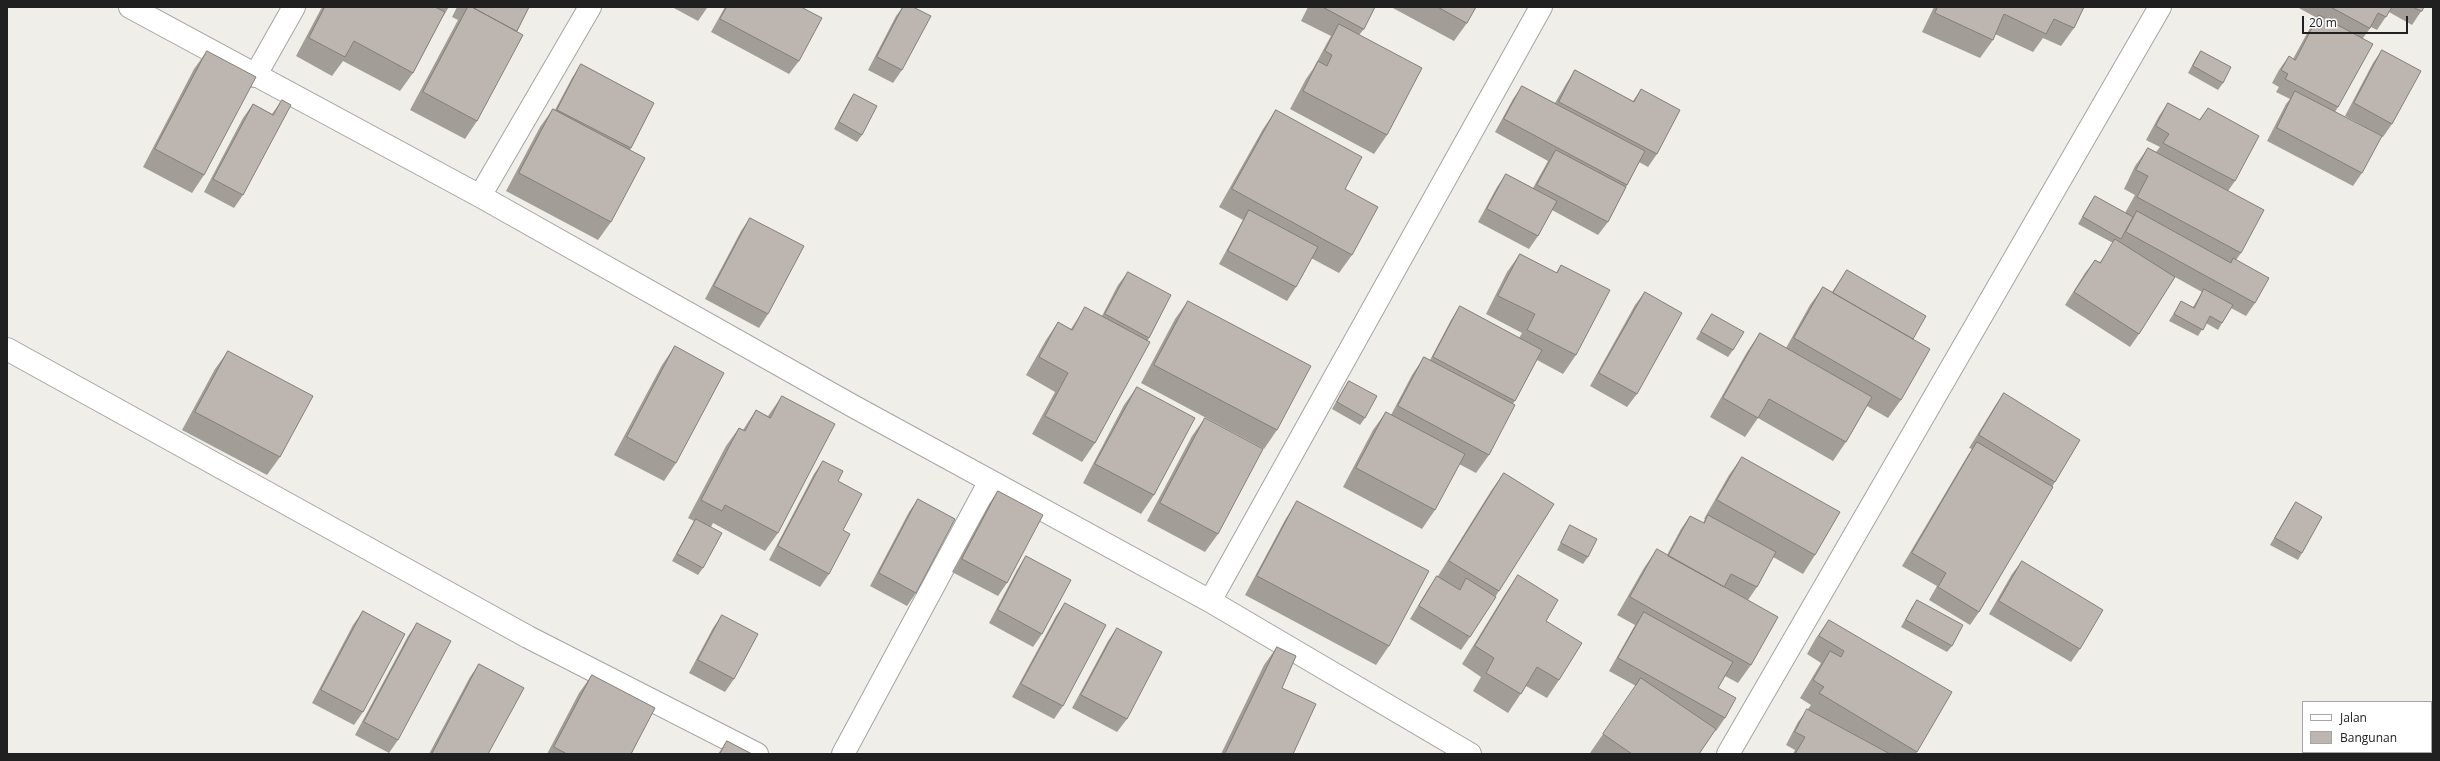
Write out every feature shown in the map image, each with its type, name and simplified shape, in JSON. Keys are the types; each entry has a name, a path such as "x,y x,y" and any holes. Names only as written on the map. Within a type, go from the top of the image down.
{"street":[{"path":"130,7 255,76 480,196 990,481 1210,601 1470,754"},
{"path":"255,76 294,7"},
{"path":"480,196 590,7"},
{"path":"1210,601 1541,7"},
{"path":"1728,754 2160,7"},
{"path":"7,349 528,638 757,754"},
{"path":"843,754 990,481"}],"building":[{"path":"325,7 435,7 445,12 413,73 354,41 345,57 309,38"},
{"path":"468,7 472,7 523,35 477,121 423,92"},
{"path":"472,7 529,7 517,31"},
{"path":"727,7 801,7 822,18 799,61 720,19"},
{"path":"903,7 913,7 931,16 902,70 877,57"},
{"path":"1323,7 1375,7 1364,29"},
{"path":"1438,7 1476,7 1467,23"},
{"path":"1938,7 2084,7 2074,28 2054,19 2046,34 2004,14 1993,40 1935,13"},
{"path":"2331,7 2392,7 2386,17 2378,13 2370,28"},
{"path":"2413,7 2424,7 2422,11"},
{"path":"2319,15 2373,44 2338,107 2285,79 2288,74 2281,70 2289,56 2295,60"},
{"path":"1339,24 1422,68 1387,135 1303,91 1318,61 1327,66 1332,55 1325,51"},
{"path":"2382,50 2421,71 2392,124 2354,103"},
{"path":"207,51 256,77 204,175 155,149"},
{"path":"2201,51 2231,67 2223,83 2193,66"},
{"path":"581,64 654,103 631,148 557,110"},
{"path":"1575,70 1634,102 1641,89 1680,110 1657,154 1559,102"},
{"path":"1522,86 1645,151 1627,185 1504,119"},
{"path":"2295,91 2382,136 2362,173 2277,128"},
{"path":"854,94 877,106 862,135 839,122"},
{"path":"282,100 291,105 243,195 213,179 253,104 273,115"},
{"path":"2168,103 2200,120 2208,108 2259,136 2235,181 2163,143 2169,134 2156,126"},
{"path":"553,109 645,158 611,222 519,173"},
{"path":"1276,110 1362,157 1345,189 1378,207 1352,255 1232,189"},
{"path":"2148,148 2264,210 2241,253 2137,197 2148,176 2136,170"},
{"path":"1556,150 1626,187 1608,222 1537,185"},
{"path":"1506,174 1557,201 1538,236 1487,209"},
{"path":"2095,196 2133,217 2121,239 2083,217"},
{"path":"1249,210 1318,247 1296,287 1228,251"},
{"path":"2137,211 2231,263 2233,258 2269,278 2255,303 2126,232"},
{"path":"750,218 804,246 768,314 714,286"},
{"path":"2115,239 2175,277 2139,334 2074,292 2095,260 2100,263"},
{"path":"1520,254 1557,273 1561,265 1610,290 1576,355 1527,330 1535,314 1498,296"},
{"path":"1847,270 1926,316 1913,339 1833,293"},
{"path":"1128,272 1171,295 1149,338 1105,314"},
{"path":"1823,287 1930,349 1901,400 1794,338"},
{"path":"2204,289 2233,305 2222,323 2210,316 2203,330 2174,314 2181,301 2194,308"},
{"path":"1645,292 1682,313 1637,394 1599,373"},
{"path":"1188,301 1311,366 1277,430 1154,365"},
{"path":"1460,306 1542,350 1515,401 1433,357"},
{"path":"1085,307 1150,342 1095,443 1045,416 1068,373 1039,357 1058,322 1072,330"},
{"path":"1712,314 1744,332 1733,350 1701,332"},
{"path":"1760,333 1872,397 1846,442 1769,399 1758,418 1723,398"},
{"path":"675,346 724,373 676,463 627,437"},
{"path":"228,351 313,396 280,457 195,412"},
{"path":"1424,357 1515,405 1489,455 1398,406"},
{"path":"1349,381 1377,396 1365,418 1337,402"},
{"path":"1137,387 1195,418 1154,495 1095,464"},
{"path":"2004,393 2080,440 2055,482 1979,435"},
{"path":"782,396 835,424 778,533 725,505 722,511 701,500 739,428 745,431 756,410 770,418"},
{"path":"1386,412 1465,454 1435,510 1356,468"},
{"path":"1205,418 1263,449 1218,534 1160,503"},
{"path":"1977,442 2053,487 1979,612 1938,587 1946,573 1912,553"},
{"path":"1742,457 1840,512 1815,555 1717,500"},
{"path":"823,461 843,471 838,481 862,494 843,530 850,534 829,574 778,546"},
{"path":"1504,473 1554,504 1499,591 1449,561"},
{"path":"998,491 1043,515 1007,583 962,559"},
{"path":"918,499 955,519 916,593 879,573"},
{"path":"1297,501 1429,571 1389,646 1257,576"},
{"path":"2296,502 2322,517 2302,553 2275,538"},
{"path":"1708,515 1776,552 1757,587 1731,574 1724,587 1668,556 1690,516 1704,523"},
{"path":"696,519 722,533 703,568 677,554"},
{"path":"1570,525 1597,539 1588,557 1561,543"},
{"path":"1657,549 1778,617 1751,665 1630,597"},
{"path":"1026,556 1071,580 1042,634 998,610"},
{"path":"2022,561 2103,610 2080,649 1999,601"},
{"path":"1518,575 1558,600 1546,621 1582,643 1559,680 1537,667 1521,694 1486,673 1494,658 1475,646"},
{"path":"1437,576 1460,590 1466,578 1496,597 1470,637 1419,606"},
{"path":"1917,600 1963,625 1952,646 1906,620"},
{"path":"1065,603 1106,625 1063,706 1021,684"},
{"path":"363,611 405,634 363,712 321,690"},
{"path":"1644,612 1733,662 1718,688 1736,698 1725,718 1618,658"},
{"path":"722,615 758,634 734,679 698,660"},
{"path":"1829,620 1952,692 1917,752 1819,693 1824,687 1813,680 1830,651 1841,657 1844,651 1819,636"},
{"path":"417,623 451,641 398,740 364,722"},
{"path":"1117,628 1162,652 1127,719 1081,695"},
{"path":"1277,647 1296,656 1282,688 1316,704 1293,754 1225,754"},
{"path":"479,664 524,688 488,754 432,754"},
{"path":"592,675 655,708 631,754 567,754 554,747"},
{"path":"1641,678 1716,729 1699,754 1632,754 1603,734"},
{"path":"1807,709 1890,754 1795,754 1805,737 1795,732"},
{"path":"727,741 752,754 720,754"}]}
